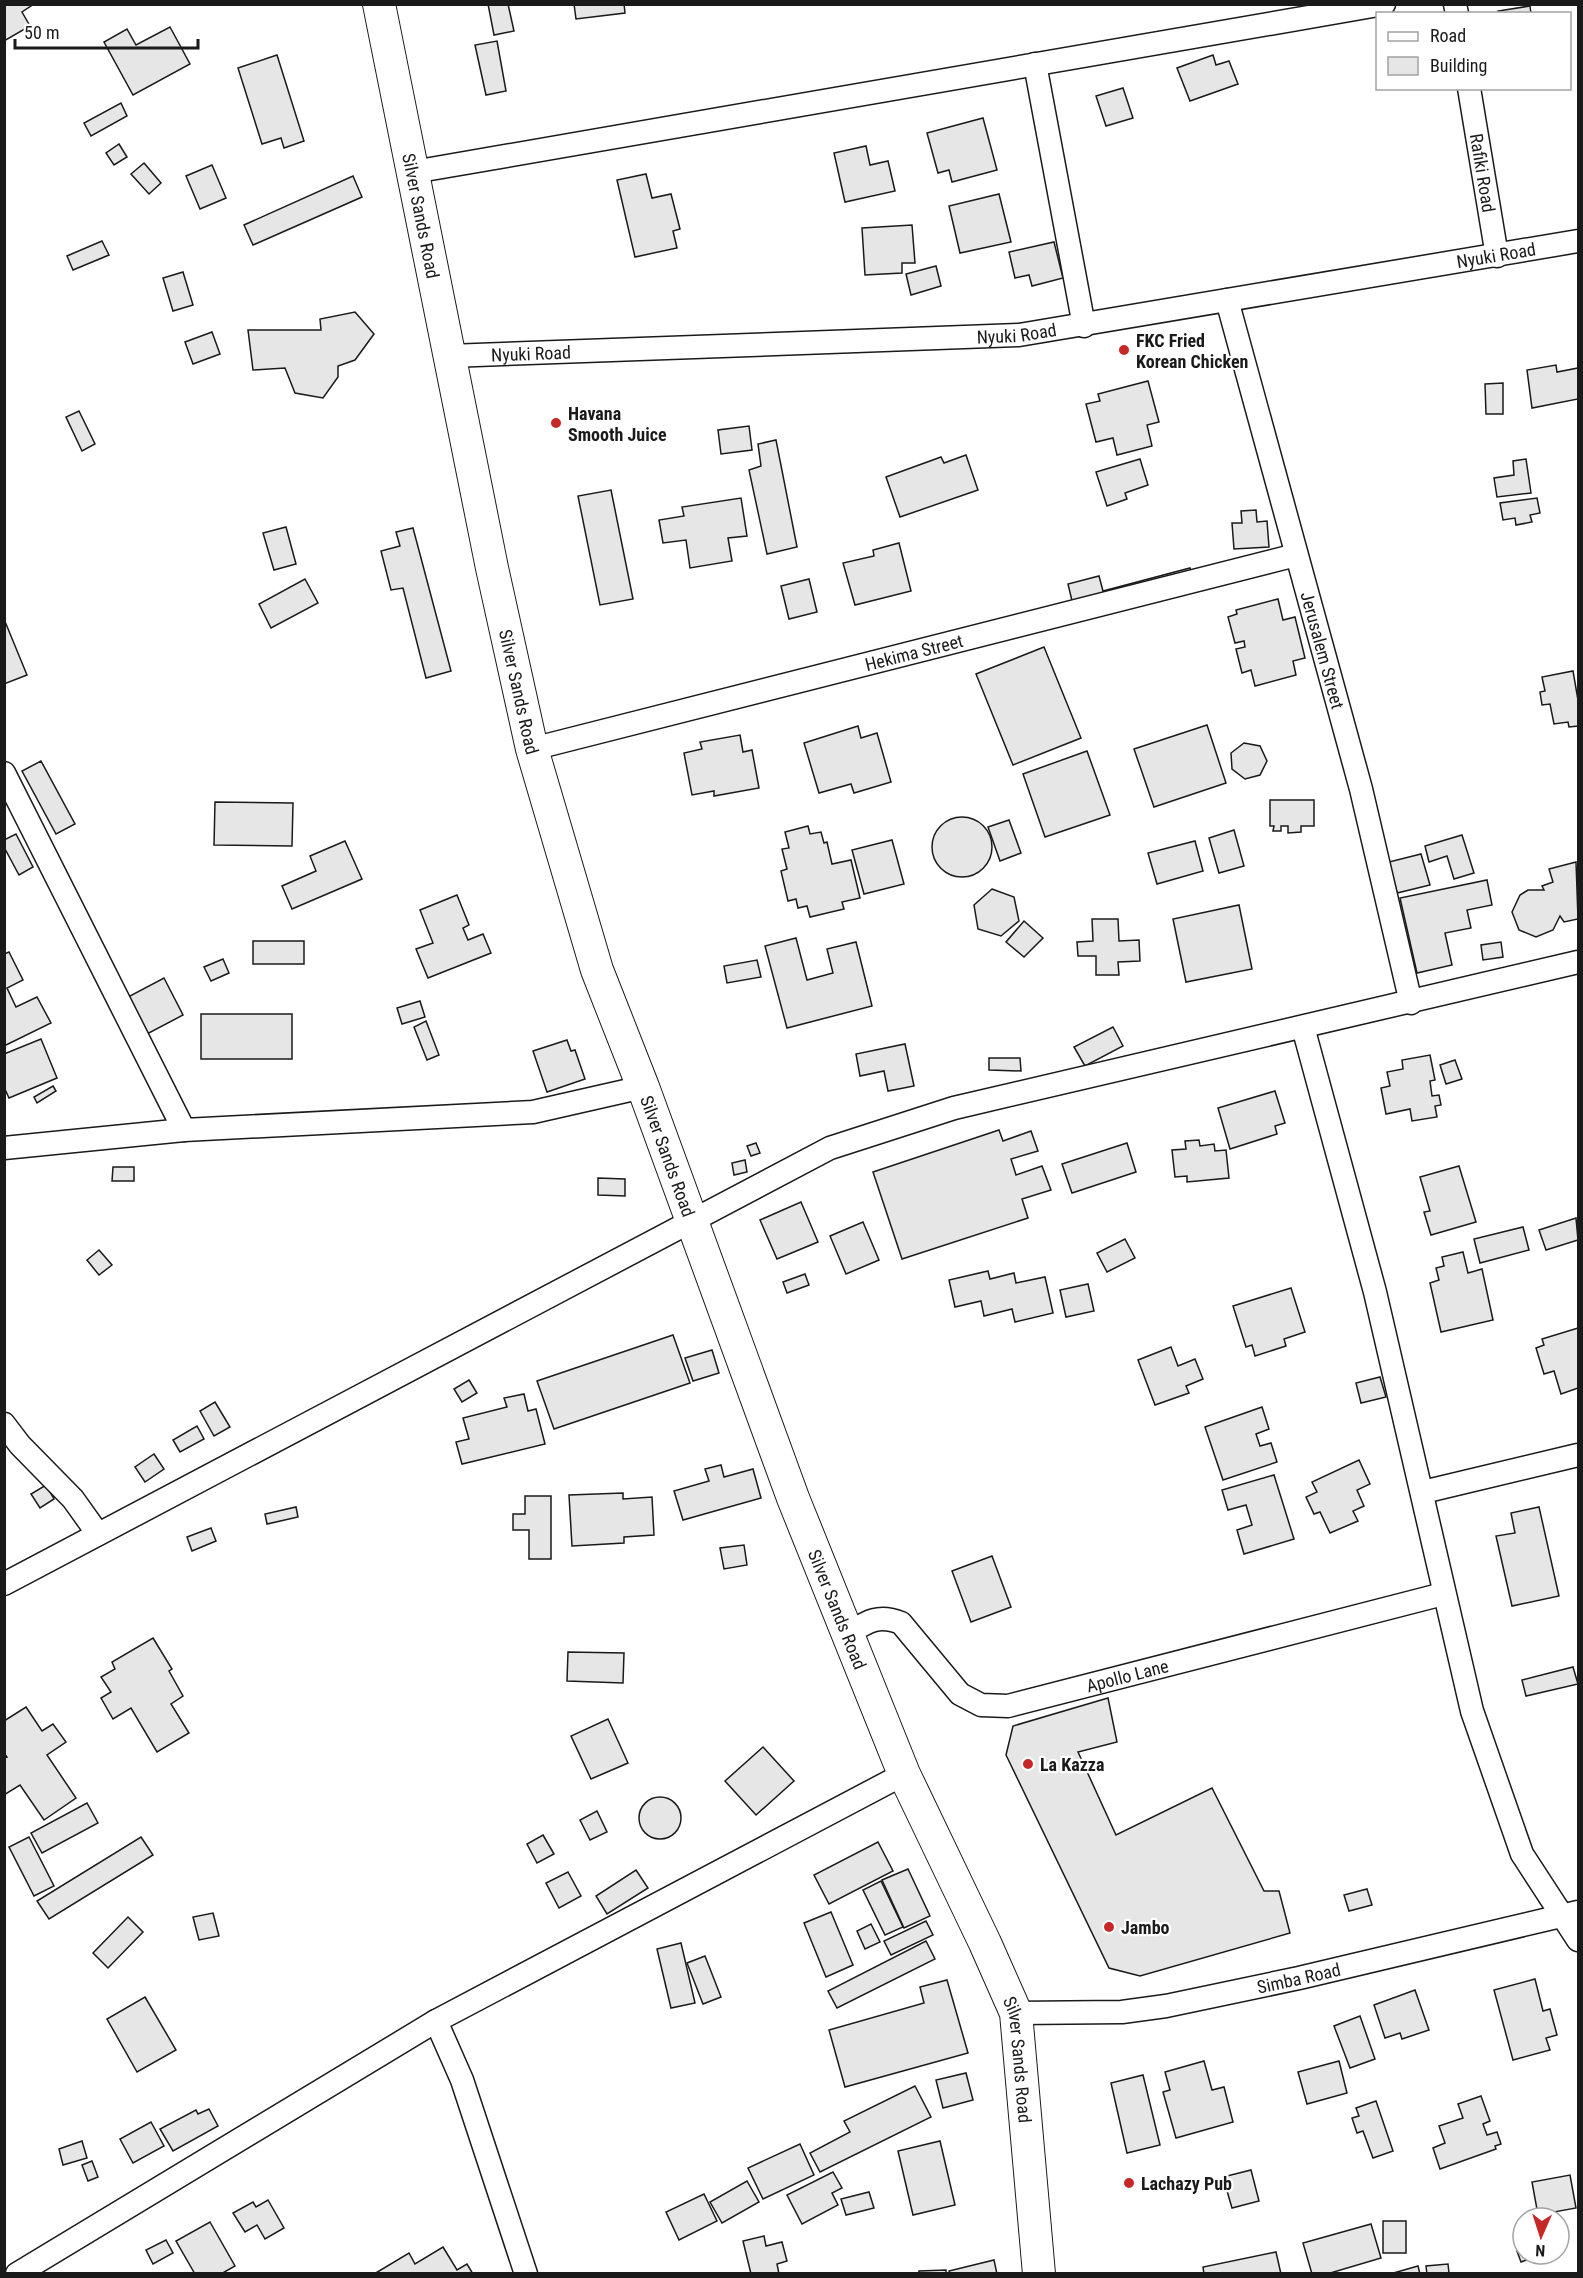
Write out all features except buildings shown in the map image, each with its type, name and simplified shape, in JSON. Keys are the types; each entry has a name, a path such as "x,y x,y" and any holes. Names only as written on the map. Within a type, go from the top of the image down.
{"street":[{"name":"Silver Sands Road","path":"379,4 492,568 532,748 597,970 643,1087 793,1498 904,1774 986,1943 1016,2013 1039,2274"},
{"path":"412,172 1384,4"},
{"path":"1035,64 1084,326"},
{"name":"Rafiki Road","path":"1469,90 1497,256"},
{"name":"Nyuki Road","path":"449,356 1019,335 1084,326 1578,241"},
{"name":"Jerusalem Street","path":"1227,300 1361,789 1411,1003"},
{"name":"Hekima Street","path":"532,748 1296,555"},
{"path":"4,773 184,1130"},
{"path":"4,1584 830,1148 943,1112 1578,962"},
{"path":"1303,1028 1375,1292 1423,1492 1443,1594 1472,1711 1522,1854 1570,1915 1578,1940"},
{"path":"4,1148 184,1130 533,1112 643,1087"},
{"path":"4,1424 73,1499 98,1534"},
{"path":"1423,1492 1578,1455"},
{"name":"Apollo Lane","path":"849,1634 871,1619 888,1617 901,1623 960,1694 981,1705 1008,1706 1443,1594"},
{"path":"17,2274 436,2021 904,1774"},
{"name":"Simba Road","path":"1016,2013 1122,2012 1166,2006 1299,1978 1570,1915"},
{"path":"436,2021 462,2080 526,2274"}],"place":[{"name":"FKC Fried Korean Chicken","path":"1124,350"},
{"name":"Havana Smooth Juice","path":"556,423"},
{"name":"La Kazza","path":"1028,1764"},
{"name":"Jambo","path":"1109,1927"},
{"name":"Lachazy Pub","path":"1129,2183"}]}
